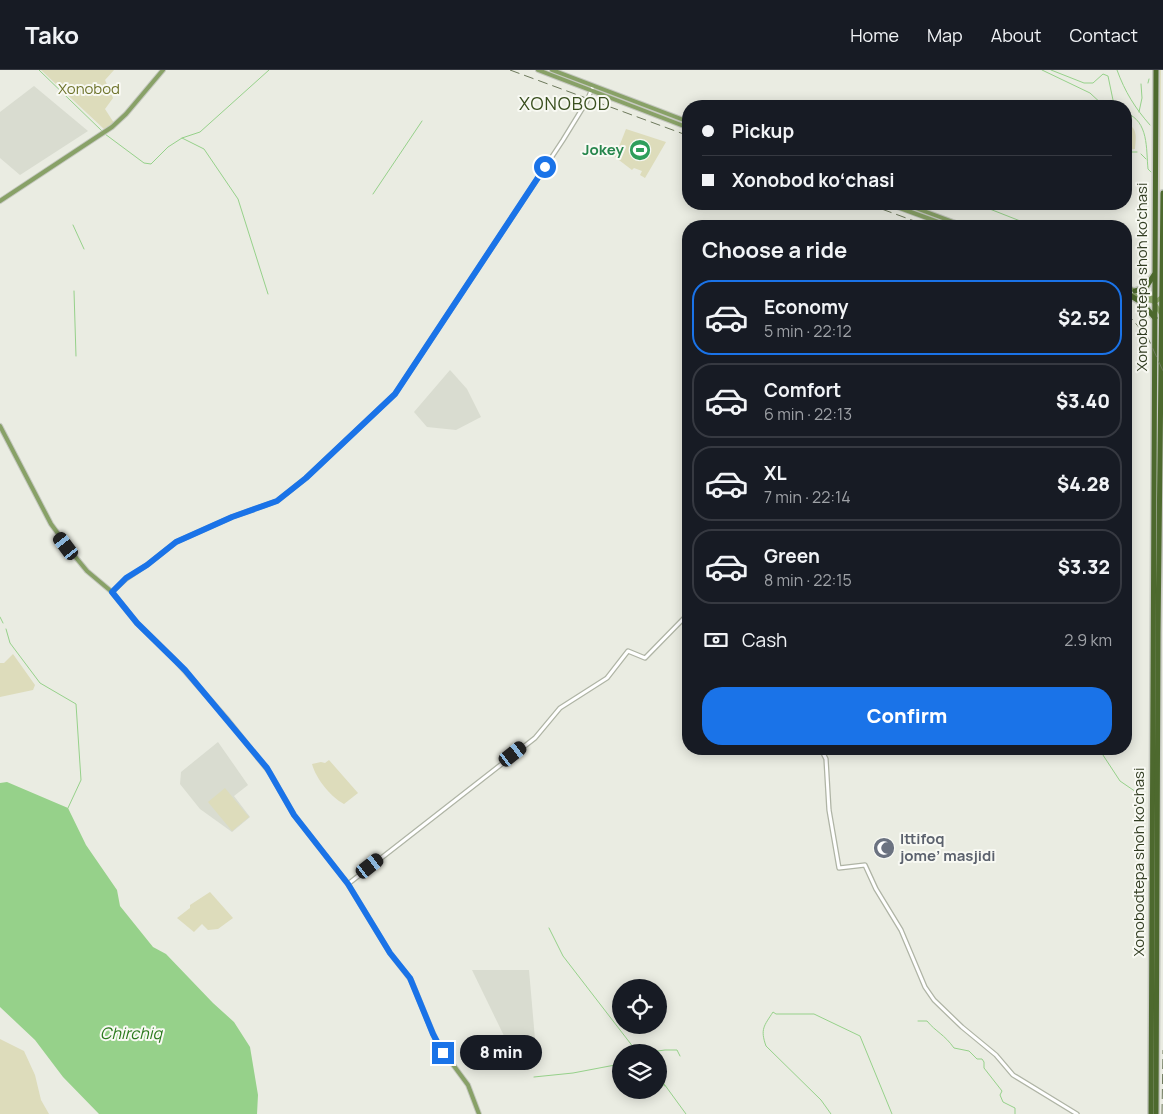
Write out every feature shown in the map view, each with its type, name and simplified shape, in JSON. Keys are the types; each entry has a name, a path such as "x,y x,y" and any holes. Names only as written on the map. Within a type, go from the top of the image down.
{"highway":[{"name":"Xonobodtepa shoh ko'chasi","path":"1156,70 1154,1042 1156,1114"},
{"name":"Xonobodtepa shoh ko'chasi","path":"1155,763 1161,510 1163,193"},
{"path":"1155,214 1159,217 1163,215"},
{"path":"1135,291 1149,284 1155,272"},
{"path":"1132,297 1141,302 1155,317"},
{"name":"Xonobodtepa shoh ko'chasi","path":"1150,1114 1154,1042"}],"main road":[{"path":"0,201 104,133 126,114 163,70"},
{"path":"538,70 682,125"},
{"path":"552,70 682,119"},
{"path":"905,210 933,220"},
{"path":"921,210 948,220"},
{"path":"1132,290 1149,296 1155,302 1162,316 1155,317"},
{"path":"1132,295 1155,302"},
{"path":"1155,302 1162,297"},
{"path":"0,426 54,528 87,571 112,592 137,623 185,670 263,763 294,815 348,884 390,953 411,980 437,1043 468,1085 479,1114"}],"street":[{"path":"112,592 126,578 147,565 176,542 232,517 277,501 306,478 395,394 554,154 593,86"},
{"path":"348,884 535,738 560,708 607,678 628,651 644,658 682,621"},
{"path":"824,755 826,759 830,810 840,868 866,865 876,890 901,930 931,996 962,1027 996,1055 1013,1075 1077,1114"}],"shaded area":[{"path":"34,86 88,131 20,175 0,158 0,112"},
{"path":"450,370 467,389 481,417 456,430 427,427 414,412"},
{"path":"218,742 248,785 234,796 250,817 232,832 200,809 180,784 181,772"},
{"path":"472,970 529,970 535,1039 506,1040"}],"green space":[{"name":"Xonobod","path":"41,70 114,70 105,80 113,98 105,109 114,123 104,129"},
{"path":"1159,70 1161,70 1160,212 1159,212"},
{"path":"1132,126 1136,137 1135,149 1132,149"},
{"name":"Jokey","path":"626,129 666,142 645,178 640,175 642,171 634,168 632,170 615,157"},
{"path":"13,654 35,685 33,690 0,697 0,663 4,663"},
{"path":"329,760 358,793 344,804 325,787 317,776 312,764 325,763"},
{"path":"225,788 249,817 232,831 208,802"},
{"path":"210,892 233,918 218,929 208,930 202,924 194,932 177,918 190,908 190,905"},
{"path":"0,1039 24,1051 35,1075 41,1100 49,1114 0,1114"}],"water":[{"name":"Chirchiq","path":"7,782 68,808 86,845 117,890 120,906 153,947 166,954 234,1022 250,1047 258,1095 257,1114 99,1114 63,1077 35,1040 0,1007 0,783"}],"waterway":[{"path":"39,70 102,131"},
{"path":"182,138 200,132 269,70"},
{"path":"1042,70 1090,93 1098,100"},
{"path":"1051,70 1084,83 1093,83 1103,74 1108,76 1113,100"},
{"path":"1117,70 1132,100"},
{"path":"1148,83 1149,79"},
{"path":"1139,112 1142,98 1141,84"},
{"path":"1132,100 1150,125"},
{"path":"1132,116 1139,122 1143,129 1148,169 1151,172"},
{"path":"373,194 422,121"},
{"path":"105,134 144,163 151,164 168,147 182,138 204,149 238,199 268,294"},
{"path":"1132,152 1137,152"},
{"path":"1141,154 1146,159"},
{"path":"992,210 1018,220"},
{"path":"73,225 84,249"},
{"path":"74,291 76,356"},
{"path":"0,617 3,623"},
{"path":"6,629 10,643 40,683 76,704 81,780 68,808"},
{"path":"1103,755 1120,781 1139,794"},
{"path":"549,928 563,956 631,1044"},
{"path":"831,1114 821,1100 766,1046 763,1031 773,1012 776,1014 814,1014 860,1036 892,1114"},
{"path":"918,1021 927,1021 954,1048 969,1051 977,1059 982,1059 984,1068 1002,1091 1000,1095 1003,1102 1015,1108 1015,1114"},
{"path":"667,1050 677,1050 680,1056"},
{"path":"534,1077 573,1073 612,1066"},
{"path":"667,1088 686,1114"}],"railway":[{"path":"510,70 682,133"},
{"path":"884,210 912,220"},
{"path":"1132,319 1148,338 1163,371"},
{"path":"1162,1114 1163,1050"}],"place":[{"name":"Jokey","path":"640,150"},
{"name":"Ittifoq jome’ masjidi","path":"884,848"}],"district":[{"name":"XONOBOD","path":"565,104"}],"route":[{"path":"443,1053 433,1034 410,978 390,953 348,884 294,815 267,768 185,670 137,623 112,592 126,578 160,556 176,542 232,517 277,501 306,478 385,401 395,394 545,167"}]}
